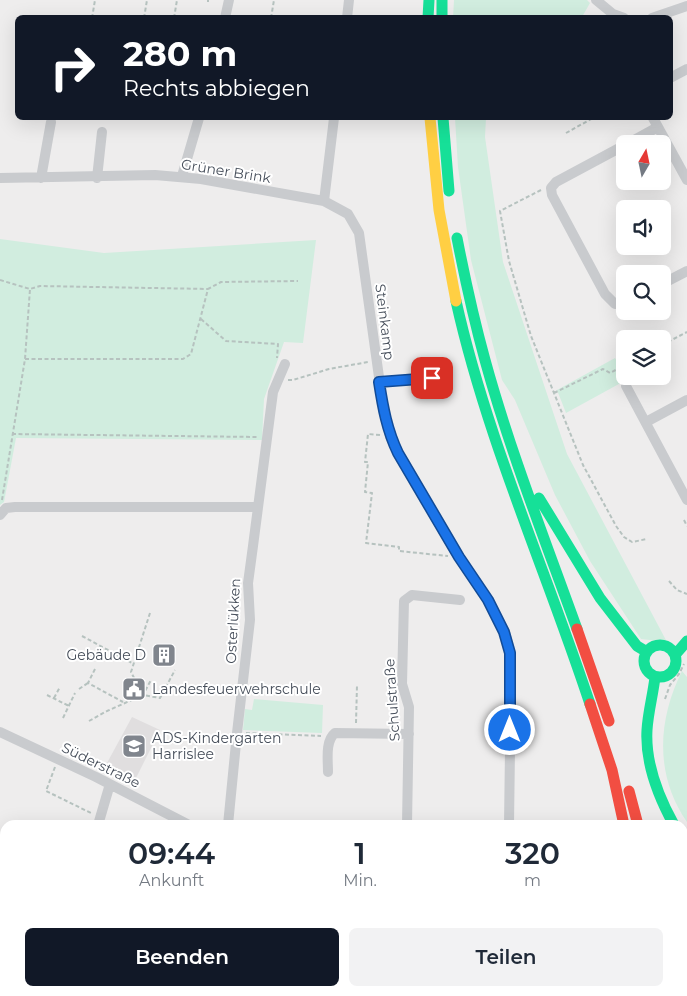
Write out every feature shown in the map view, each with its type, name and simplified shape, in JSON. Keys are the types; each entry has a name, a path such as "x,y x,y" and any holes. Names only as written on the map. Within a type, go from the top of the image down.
{"main road":[{"path":"428,15 429,0"},
{"path":"442,0 442,15"},
{"path":"430,120 432,152 448,267 471,365 612,769 623,820"},
{"path":"443,120 450,202"},
{"path":"455,229 473,318 490,382 590,661 612,731"},
{"path":"519,464 600,598 637,646 647,652"},
{"path":"675,655 664,646 654,646 644,657 645,667 655,677 670,674 675,665 675,655 687,641"},
{"path":"655,677 647,731 647,750 650,770 661,801 671,820"},
{"path":"619,756 637,820"}],"street":[{"path":"226,15 228,0"},
{"path":"347,15 349,0"},
{"path":"596,0 616,15"},
{"path":"661,15 687,6"},
{"path":"673,76 687,69"},
{"path":"182,176 198,120"},
{"path":"324,201 334,120"},
{"path":"41,178 51,122"},
{"path":"638,135 656,122 686,175"},
{"path":"97,178 102,132"},
{"path":"616,149 556,182 552,188 552,195 605,294 616,304"},
{"name":"Grüner Brink","path":"0,178 182,176 324,201 348,214"},
{"name":"Steinkamp","path":"348,214 360,234 379,382 390,436 459,557 488,600 504,632 510,653 510,820"},
{"path":"671,279 687,271"},
{"name":"Osterlükken","path":"228,820 236,733 250,620 248,583 272,392 285,364"},
{"path":"626,386 687,500"},
{"path":"646,422 687,400"},
{"path":"1,513 6,508 15,507 258,508"},
{"name":"Schulstraße","path":"407,820 409,707 402,684 404,601 412,595 460,600"},
{"name":"Süderstraße","path":"0,732 110,784 179,820"},
{"path":"328,772 329,741 335,733 409,734"},
{"path":"99,820 110,784"}],"lane":[{"path":"379,382 432,378"}],"path":[{"path":"92,15 95,0"},
{"path":"144,15 147,0"},
{"path":"174,15 177,0"},
{"path":"271,15 274,0"},
{"path":"566,133 589,120"},
{"path":"552,188 535,192 500,210 509,261 528,327 583,465 616,526 624,537 632,542 647,539"},
{"path":"0,280 30,289 40,286 208,289 221,282 298,281"},
{"path":"1,513 25,359 30,289"},
{"path":"25,359 182,359 191,354 208,289"},
{"path":"200,318 226,341 278,344 276,358 285,364"},
{"path":"671,340 687,332"},
{"path":"278,378 294,380 329,369 376,360"},
{"path":"554,393 603,369 610,373 616,370"},
{"path":"12,434 267,438"},
{"path":"390,436 368,434 365,462 368,462 365,492 372,493 366,543 399,547 399,551 459,557"},
{"path":"684,520 687,526"},
{"path":"669,581 677,590 687,594"},
{"path":"150,613 131,672 143,695 161,699 175,670"},
{"path":"82,636 133,664"},
{"path":"664,702 670,685 679,674 687,658"},
{"path":"79,689 88,683 95,669"},
{"path":"89,721 143,695 152,680"},
{"path":"88,683 125,703"},
{"path":"356,733 357,685"},
{"path":"54,698 60,686"},
{"path":"63,718 75,693"},
{"path":"47,695 69,706"},
{"path":"236,733 331,736"},
{"path":"58,760 46,791 97,820"}],"shaded area":[{"name":"ADS-Kindergarten Harrislee","path":"132,717 160,730 132,786 107,774 107,763"}],"green space":[{"path":"454,0 587,0 590,3 583,15 453,15"},
{"path":"455,120 486,120 485,137 503,262 567,454 667,642 641,639 590,561 555,495 515,400 502,380 471,260 458,167"},
{"path":"0,239 104,253 316,240 303,343 284,342 264,399 262,440 16,438 4,502 0,505"},
{"path":"615,358 616,360 617,385 566,413 557,390"},
{"path":"682,671 687,677 687,820 669,786 663,748 664,729 674,690"},
{"path":"254,699 323,705 322,733 243,730 245,709 252,710"}],"traffic: fast":[{"path":"428,15 429,0"},
{"path":"442,0 442,15"},
{"path":"443,120 449,191"},
{"path":"457,238 473,315 505,428 577,629"},
{"path":"456,301 469,353 500,454 590,704"},
{"path":"539,498 600,598 637,646 647,652"},
{"path":"675,655 687,641"},
{"path":"660,645 666,646 671,650 675,655 676,661 675,667 671,672 666,676 660,677 654,676 649,672 645,667 644,661 645,655 649,650 654,646 660,645"},
{"path":"655,677 648,723 648,755 658,791 672,820"}],"traffic: slow":[{"path":"430,120 439,210 456,301"}],"traffic: jam":[{"path":"577,629 609,721"},
{"path":"590,704 612,770 623,820"},
{"path":"629,791 637,820"}],"place":[{"name":"Gebäude D","path":"164,655"},
{"name":"Landesfeuerwehrschule","path":"134,689"},
{"name":"ADS-Kindergarten Harrislee","path":"134,746"}],"route":[{"path":"432,378 379,382 384,413 390,436 398,453 459,557 488,600 504,632 510,653 510,730"}]}
